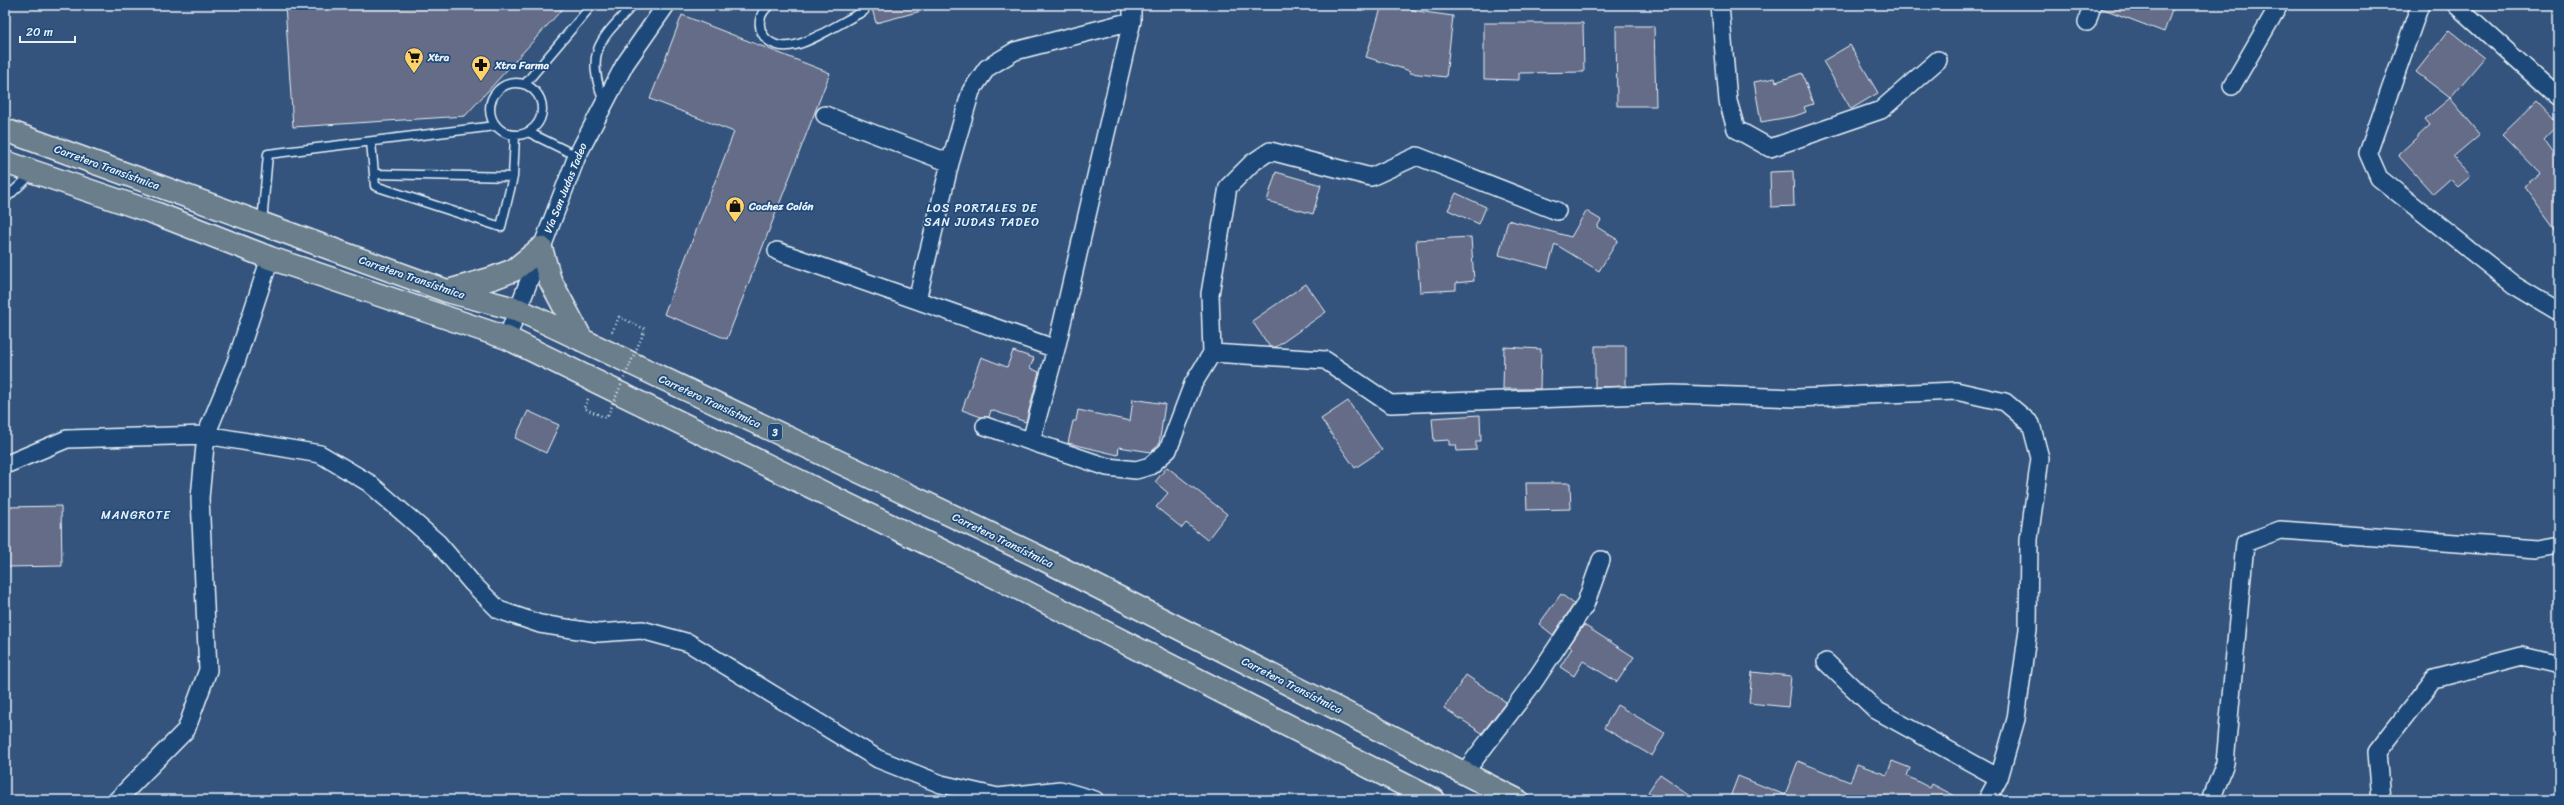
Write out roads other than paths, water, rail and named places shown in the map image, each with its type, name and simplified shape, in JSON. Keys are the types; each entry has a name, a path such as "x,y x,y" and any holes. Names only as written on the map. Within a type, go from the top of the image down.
{"main road":[{"name":"Carretera Transístmica","path":"5,130 447,291 520,310 1035,555 1517,800"},
{"path":"5,162 155,213 270,258 508,338 1020,589 1434,800"},
{"path":"447,291 493,278 514,270 541,248 550,280 582,340"}],"street":[{"name":"Vía San Judas Tadeo","path":"508,338 520,310 541,248 577,156 625,64 666,5"},
{"path":"1720,5 1728,101 1736,129 1770,148 1881,110 1938,60"},
{"path":"2087,22 2092,5"},
{"path":"2232,86 2279,5"},
{"path":"2420,5 2368,153 2379,178 2514,285 2559,312"},
{"path":"2456,5 2559,98"},
{"path":"917,300 950,163 970,91 987,68 1015,51 1132,13"},
{"path":"1031,442 1056,349 1132,13"},
{"path":"824,114 950,163"},
{"path":"985,426 1107,467 1136,470 1150,466 1168,450 1193,384 1212,353 1210,294 1228,187 1252,163 1270,151 1371,177 1417,156 1558,211"},
{"path":"777,250 1056,349"},
{"path":"117,800 186,730 208,670 200,498 206,435 236,362 270,258"},
{"path":"1212,353 1325,360 1390,404 1672,394 1797,398 1956,391 2005,402 2031,424 2040,458 2029,539 2028,629 2016,719 1999,778 1987,800"},
{"path":"5,465 67,439 206,435 320,454 369,483 438,543 472,583 499,610 540,624 598,633 642,630 689,644 878,759 941,784 998,797 1060,790 1095,800"},
{"path":"2211,800 2225,763 2244,542 2280,530 2537,549 2559,546"},
{"path":"1464,773 1533,683 1585,605 1601,560"},
{"path":"2381,800 2378,752 2434,679 2522,656 2559,665"},
{"path":"1826,662 1876,710 1999,778"}],"lane":[{"path":"525,84 592,5"},
{"path":"604,103 596,81 597,52 602,37 633,5"},
{"path":"770,5 765,8 760,23 763,36 773,46 783,47 796,45 864,11"},
{"path":"512,82 525,84 538,93 543,107 540,122 530,133 515,136 504,133 495,126 490,113 491,100 499,88 512,82"},
{"path":"262,223 268,154 495,126"},
{"path":"530,133 577,156"},
{"path":"371,142 375,186 501,227 513,177 515,136"},
{"path":"5,199 34,172"},
{"path":"374,174 513,177"}],"place":[{"name":"Xtra","path":"414,74"},
{"name":"Xtra Farma","path":"481,82"},
{"name":"Cochez Colón","path":"735,223"}],"district":[{"name":"LOS PORTALES DE SAN JUDAS TADEO","path":"982,215"},
{"name":"MANGROTE","path":"136,515"}]}
